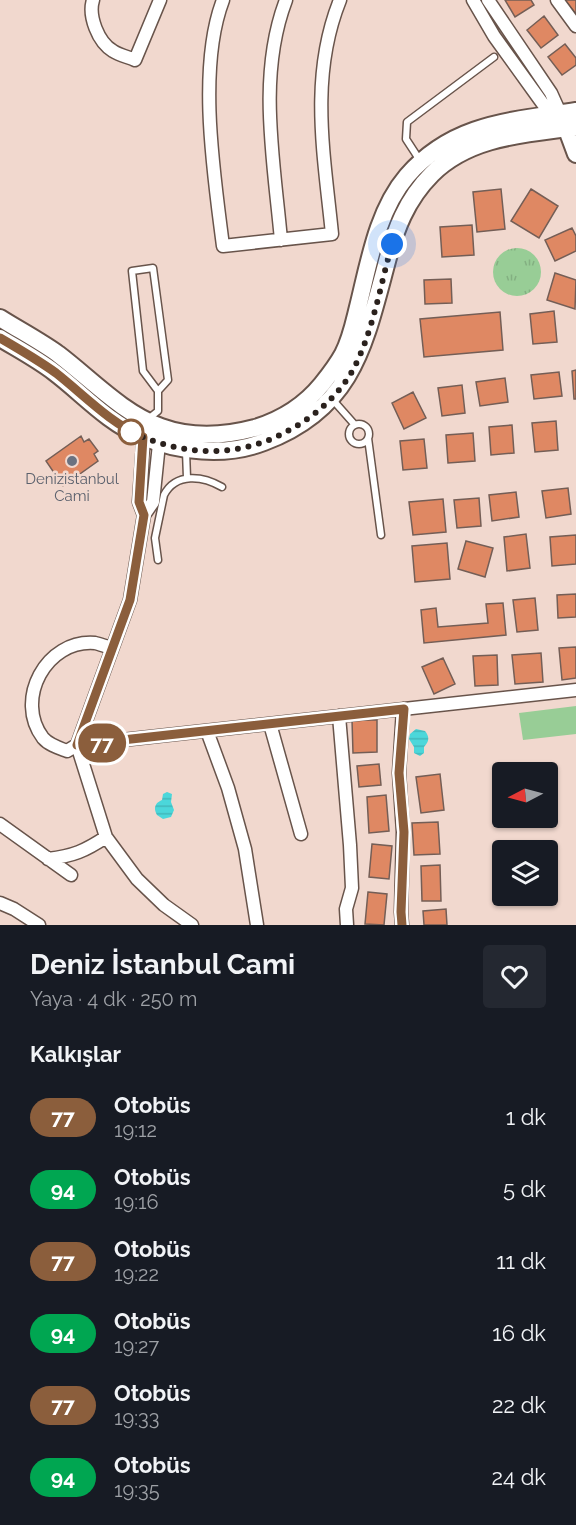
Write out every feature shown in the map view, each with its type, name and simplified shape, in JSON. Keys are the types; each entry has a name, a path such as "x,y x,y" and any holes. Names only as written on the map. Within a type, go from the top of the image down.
{"street":[{"path":"93,0 91,11 95,27 103,40 111,50 135,60 160,0"},
{"path":"223,0 212,45 210,89 212,157 223,246 332,234 320,85 323,57 332,20 340,0"},
{"path":"281,240 271,123 271,71 274,42 286,0"},
{"path":"473,0 494,36 543,104 570,120"},
{"path":"488,0 570,120 576,154"},
{"path":"557,0 576,26"},
{"path":"186,441 259,427 281,418 314,393 344,352 377,236 389,203 406,177 421,162 440,147 480,128 570,120"},
{"path":"0,318 56,353 153,428 186,441 229,451 258,445 273,439 318,412 349,376 362,349 397,226 407,205 420,188 448,161 483,143 570,120"},
{"path":"0,338 54,372 127,430 153,428"},
{"path":"153,428 139,502 144,515 130,600 77,745 106,837 137,879 164,905 192,925"},
{"path":"112,648 94,643 75,646 56,654 43,667 35,687 32,704 34,722 44,740 67,751 77,745 576,690"},
{"path":"402,925 404,832 399,773 404,709"},
{"path":"339,716 352,888 346,909 347,925"},
{"path":"270,724 301,834"},
{"path":"207,731 228,788 245,849 257,925"},
{"path":"0,824 71,875"},
{"path":"48,859 68,857 84,852 106,837"},
{"path":"0,903 39,925"}],"lane":[{"path":"421,162 406,140 407,122 494,57"},
{"path":"153,428 158,391 168,380 153,268 132,271 143,371 158,391"},
{"path":"332,398 355,425 362,425 367,429 381,535"},
{"path":"355,425 350,433 354,442 363,443 368,438"},
{"path":"186,441 187,478"},
{"path":"158,560 155,538 164,495 176,481 187,478 204,479 222,487"}],"green space":[{"path":"517,248 534,255 541,272 534,289 517,296 500,289 493,272 500,255"},
{"path":"576,706 576,734 523,740 519,713"}],"water":[{"path":"416,729 425,731 428,737 424,753 420,756 414,753 414,747 409,739 410,734"},
{"path":"167,792 172,794 171,802 174,810 171,817 163,819 157,815 155,808 156,804 162,800 163,794"}],"building":[{"path":"505,0 531,0 534,5 515,17"},
{"path":"565,0 576,0 576,14"},
{"path":"544,16 558,35 541,48 527,30"},
{"path":"565,44 576,58 576,65 562,75 548,57"},
{"path":"501,189 505,229 477,232 473,192"},
{"path":"531,189 558,206 539,238 511,221"},
{"path":"472,225 474,255 442,257 440,227"},
{"path":"572,228 576,236 576,251 555,261 545,240"},
{"path":"555,273 576,280 575,309 547,300"},
{"path":"451,279 452,303 425,304 424,280"},
{"path":"554,311 557,342 533,344 530,314"},
{"path":"500,312 503,350 424,357 420,319"},
{"path":"576,370 576,399 574,399 572,371"},
{"path":"559,372 562,396 534,399 531,375"},
{"path":"505,378 508,402 480,406 476,382"},
{"path":"462,385 465,413 442,416 438,388"},
{"path":"413,392 426,418 404,429 392,403"},
{"path":"556,421 558,450 535,452 532,423"},
{"path":"512,425 514,453 491,455 489,427"},
{"path":"473,433 475,461 448,463 446,435"},
{"name":"Denizistanbul Cami","path":"81,436 84,442 89,439 98,451 94,454 98,461 63,486 46,461"},
{"path":"424,439 427,468 403,470 400,441"},
{"path":"568,488 571,514 546,518 542,491"},
{"path":"516,492 519,517 492,521 489,495"},
{"path":"479,498 481,526 457,528 454,500"},
{"path":"443,499 446,532 413,535 409,502"},
{"path":"526,534 530,568 507,571 504,537"},
{"path":"576,535 576,564 552,566 550,537"},
{"path":"466,541 493,548 485,577 458,569"},
{"path":"447,543 450,579 415,582 412,546"},
{"path":"576,594 576,617 558,618 557,595"},
{"path":"535,598 538,630 517,632 513,600"},
{"path":"503,603 506,635 424,643 421,610 436,608 438,627 488,623 486,604"},
{"path":"576,647 576,678 562,680 559,648"},
{"path":"541,653 543,682 515,684 512,655"},
{"path":"497,655 498,685 475,686 473,656"},
{"path":"443,658 455,684 434,694 422,667"},
{"path":"352,720 377,720 377,752 353,753"},
{"path":"379,764 381,785 359,787 357,766"},
{"path":"440,774 444,810 421,813 416,777"},
{"path":"386,795 389,831 369,833 367,797"},
{"path":"438,822 440,854 414,855 412,823"},
{"path":"372,844 392,846 389,879 369,877"},
{"path":"440,865 441,901 422,901 421,866"},
{"path":"368,892 387,894 384,925 365,924"},
{"path":"446,909 447,925 424,925 423,911"}],"bus line":[{"name":"77","path":"0,338 54,372 127,430 143,437 139,502 144,515 130,600 77,745 404,709 399,773 404,832 402,925"}],"place":[{"name":"Denizistanbul Cami","path":"72,461"}],"route":[{"path":"131,432 127,430 170,446 202,451 229,451 258,445 273,439 318,412 349,376 356,364 369,327 392,244"}]}
